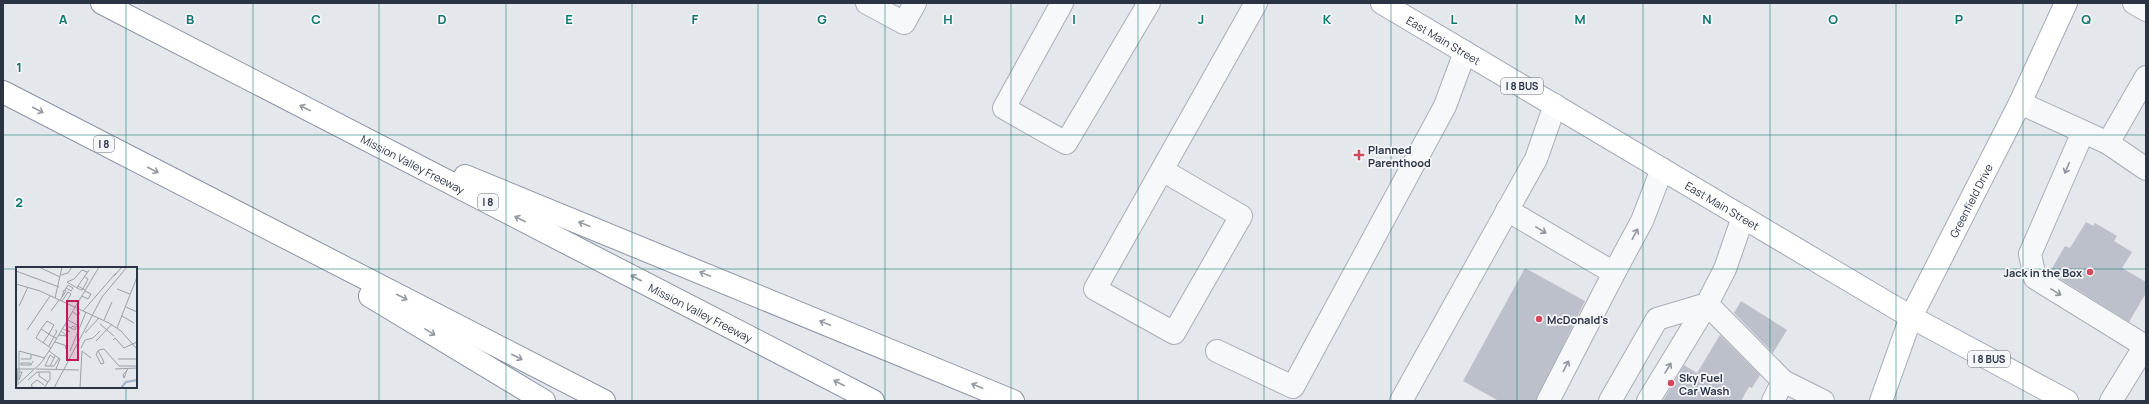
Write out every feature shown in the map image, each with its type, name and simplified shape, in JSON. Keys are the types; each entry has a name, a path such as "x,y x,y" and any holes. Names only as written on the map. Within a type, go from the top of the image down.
{"main road":[{"name":"Mission Valley Freeway","path":"102,3 873,401"},
{"name":"East Main Street","path":"1382,3 1911,317 2067,401"},
{"name":"Greenfield Drive","path":"1881,401 1911,317 2020,103 2066,3"},
{"name":"I 8","path":"3,92 604,401"},
{"path":"332,121 1013,401"},
{"path":"205,197 544,401"}],"lane":[{"path":"867,3 904,23 915,3"},
{"path":"1062,3 1004,108 1066,143 1149,3"},
{"path":"1162,170 1241,216 1174,333 1095,289 1256,3"},
{"path":"2134,3 2146,10"},
{"path":"1217,351 1292,387 1445,106 1465,52"},
{"path":"2108,143 2146,77"},
{"path":"2020,103 2108,143 2146,169"},
{"path":"1401,401 1536,159 1555,105"},
{"path":"2083,132 2030,254 2035,278 2146,345 2111,401"},
{"path":"1548,401 1642,222 1662,169"},
{"path":"1507,210 1614,273"},
{"path":"1648,401 1707,304 1725,269 1743,216"},
{"path":"1707,304 1783,381 1823,401"},
{"path":"1610,401 1657,319 1707,304"},
{"path":"1773,401 1783,381"}],"building":[{"name":"Jack in the Box","path":"2086,222 2093,226 2095,223 2117,236 2114,241 2132,252 2122,268 2146,282 2146,293 2129,322 2054,275 2056,273 2051,270 2065,246 2070,248"},
{"name":"McDonald's","path":"1525,268 1585,301 1536,401 1499,401 1463,381"},
{"path":"1741,301 1787,330 1773,353 1734,313"},
{"path":"1720,335 1760,375 1752,388 1749,387 1741,401 1663,401 1684,365 1697,373"}],"place":[{"name":"Planned Parenthood","path":"1359,155"},
{"name":"Jack in the Box","path":"2090,272"},
{"name":"McDonald's","path":"1539,319"},
{"name":"Sky Fuel Car Wash","path":"1671,383"}]}
